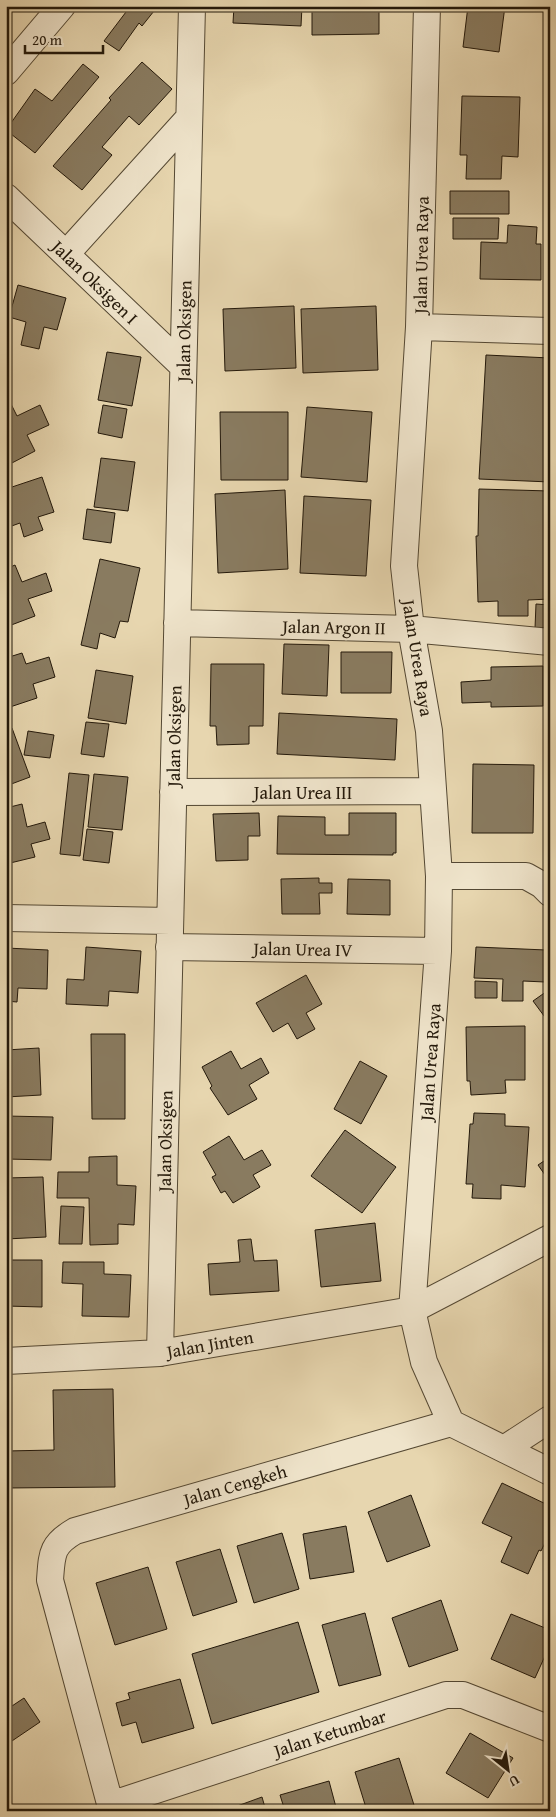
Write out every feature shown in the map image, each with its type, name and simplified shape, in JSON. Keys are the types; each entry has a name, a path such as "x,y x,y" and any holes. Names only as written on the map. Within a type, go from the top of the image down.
{"street":[{"path":"6,72 62,6"},
{"name":"Jalan Oksigen","path":"160,1353 192,6"},
{"name":"Jalan Urea Raya","path":"427,6 419,327 404,566 411,629 429,731 438,876 438,951 412,1310 424,1362 451,1423"},
{"path":"66,254 189,118"},
{"name":"Jalan Oksigen I","path":"6,197 183,366"},
{"path":"419,327 550,331"},
{"name":"Jalan Argon II","path":"177,623 411,629 550,642"},
{"name":"Jalan Urea III","path":"173,792 433,791"},
{"path":"438,876 526,876 542,885 550,893"},
{"path":"6,918 170,921"},
{"name":"Jalan Urea IV","path":"169,947 438,951"},
{"name":"Jalan Jinten","path":"6,1361 160,1353 412,1310 550,1238"},
{"path":"504,1449 550,1419"},
{"path":"451,1423 550,1472"},
{"name":"Jalan Cengkeh","path":"111,1808 50,1580 52,1559 57,1545 62,1539 76,1531 451,1423"},
{"name":"Jalan Ketumbar","path":"111,1808 446,1695 463,1695 550,1729"}],"building":[{"path":"119,6 158,6 142,26 139,23 119,51 104,41 126,12"},
{"path":"234,6 302,6 301,26 233,23"},
{"path":"312,6 379,6 379,34 312,35"},
{"path":"468,6 505,6 499,52 463,47"},
{"path":"142,62 172,89 139,125 129,116 102,147 112,155 82,190 53,166 111,100 109,98"},
{"path":"83,64 99,77 35,153 6,130 35,89 52,101"},
{"path":"462,96 520,97 518,157 502,156 501,179 466,179 467,155 460,155"},
{"path":"450,191 509,191 509,214 450,214"},
{"path":"453,218 499,218 498,239 453,239"},
{"path":"508,225 537,227 536,244 541,244 541,280 480,279 481,242 507,243"},
{"path":"18,285 66,298 57,330 44,327 39,349 21,345 26,322 9,317"},
{"path":"294,306 296,368 225,371 223,309"},
{"path":"376,306 378,370 303,373 301,309"},
{"path":"107,352 141,357 132,406 98,400"},
{"path":"486,355 550,358 550,482 479,479"},
{"path":"9,400 17,416 40,405 49,425 27,435 35,451 8,465 6,463 6,401"},
{"path":"103,405 127,409 122,438 98,433"},
{"path":"307,407 372,412 367,482 301,477"},
{"path":"220,412 288,412 288,480 221,480"},
{"path":"101,458 135,462 128,511 94,507"},
{"path":"42,477 54,512 38,517 43,530 24,537 20,523 6,528 6,489"},
{"path":"479,489 550,491 550,599 528,600 528,616 498,616 498,601 478,602 476,536 478,536"},
{"path":"285,490 288,569 218,573 215,494"},
{"path":"304,496 371,500 366,576 300,573"},
{"path":"87,509 115,513 111,543 83,539"},
{"path":"100,559 140,568 128,622 120,621 115,638 100,633 97,649 81,645"},
{"path":"15,565 22,582 46,573 52,591 28,599 35,616 6,627 6,569"},
{"path":"536,604 550,605 550,628 535,628"},
{"path":"284,644 329,645 327,696 282,694"},
{"path":"341,652 392,652 391,693 341,693"},
{"path":"22,653 26,664 49,657 55,677 33,684 37,698 7,708 6,658"},
{"path":"211,664 264,664 263,726 249,726 249,744 217,745 216,726 210,726"},
{"path":"543,666 543,706 491,707 491,702 462,703 461,682 491,680 491,667"},
{"path":"96,670 133,676 126,724 88,718"},
{"path":"279,713 397,719 395,760 277,754"},
{"path":"86,722 109,724 104,757 81,754"},
{"path":"12,728 30,777 6,786 6,730"},
{"path":"28,731 54,735 50,758 24,755"},
{"path":"473,764 534,765 533,833 472,833"},
{"path":"69,773 89,775 80,856 60,854"},
{"path":"94,774 128,777 122,830 88,827"},
{"path":"22,804 27,827 45,822 50,839 31,844 35,857 6,864 6,808"},
{"path":"259,813 260,836 248,836 248,860 216,861 213,814"},
{"path":"349,813 396,813 396,853 393,853 393,855 277,854 278,816 325,817 325,835 349,835"},
{"path":"87,829 113,832 109,863 83,860"},
{"path":"319,878 319,883 332,883 332,893 319,893 320,914 282,914 281,879"},
{"path":"348,879 390,880 390,915 347,914"},
{"path":"86,947 141,951 138,993 109,991 108,1006 66,1004 67,979 84,980"},
{"path":"476,947 546,950 545,982 523,981 523,1001 502,1001 503,979 474,978"},
{"path":"6,948 48,950 47,989 18,988 17,1002 6,1001"},
{"path":"306,975 322,1004 306,1013 315,1029 297,1039 288,1023 273,1032 256,1003"},
{"path":"475,981 497,982 497,998 475,998"},
{"path":"550,989 550,1024 533,1001"},
{"path":"525,1026 525,1080 505,1080 506,1093 471,1095 470,1081 467,1081 466,1027"},
{"path":"91,1034 125,1034 125,1119 92,1119"},
{"path":"39,1048 41,1095 6,1097 6,1050"},
{"path":"231,1051 241,1069 261,1058 269,1073 249,1085 257,1099 228,1115 210,1088 212,1086 202,1067"},
{"path":"360,1061 387,1076 361,1124 334,1109"},
{"path":"474,1113 505,1114 505,1126 529,1127 525,1187 501,1185 501,1199 472,1198 473,1184 466,1184 470,1124 473,1124"},
{"path":"6,1116 53,1117 51,1160 6,1159"},
{"path":"345,1130 396,1167 362,1213 311,1176"},
{"path":"229,1136 244,1160 262,1150 271,1165 253,1175 260,1187 233,1203 225,1191 221,1193 212,1177 216,1175 203,1152"},
{"path":"117,1156 117,1185 136,1186 134,1225 118,1224 118,1244 90,1245 89,1198 57,1198 58,1172 89,1172 89,1157"},
{"path":"550,1157 550,1182 538,1165"},
{"path":"43,1177 46,1237 6,1239 6,1178"},
{"path":"61,1206 84,1207 82,1244 59,1244"},
{"path":"375,1223 381,1281 321,1287 315,1230"},
{"path":"251,1239 254,1261 277,1260 279,1291 210,1295 208,1264 240,1262 238,1240"},
{"path":"6,1260 42,1260 42,1307 6,1306"},
{"path":"63,1262 104,1262 104,1274 131,1275 129,1317 82,1316 83,1284 62,1283"},
{"path":"113,1389 115,1487 6,1488 6,1451 54,1450 53,1390"},
{"path":"502,1483 550,1506 550,1533 541,1551 539,1550 528,1574 501,1562 512,1537 482,1523"},
{"path":"411,1495 430,1546 387,1562 368,1512"},
{"path":"346,1526 354,1572 310,1579 303,1534"},
{"path":"282,1533 299,1589 254,1603 237,1546"},
{"path":"220,1549 237,1602 193,1616 176,1562"},
{"path":"148,1567 167,1629 115,1645 96,1583"},
{"path":"441,1600 458,1650 409,1667 392,1618"},
{"path":"365,1613 381,1675 339,1686 322,1625"},
{"path":"511,1614 550,1630 550,1645 535,1678 491,1659"},
{"path":"298,1622 319,1692 212,1724 192,1654"},
{"path":"180,1679 194,1728 142,1743 136,1722 122,1726 116,1703 130,1699 128,1693"},
{"path":"24,1698 40,1722 6,1745 6,1710"},
{"path":"470,1733 513,1758 488,1798 446,1773"},
{"path":"399,1758 414,1805 396,1811 367,1811 355,1772"},
{"path":"329,1781 337,1811 285,1811 280,1795"},
{"path":"262,1797 266,1811 230,1811 229,1809"}]}
